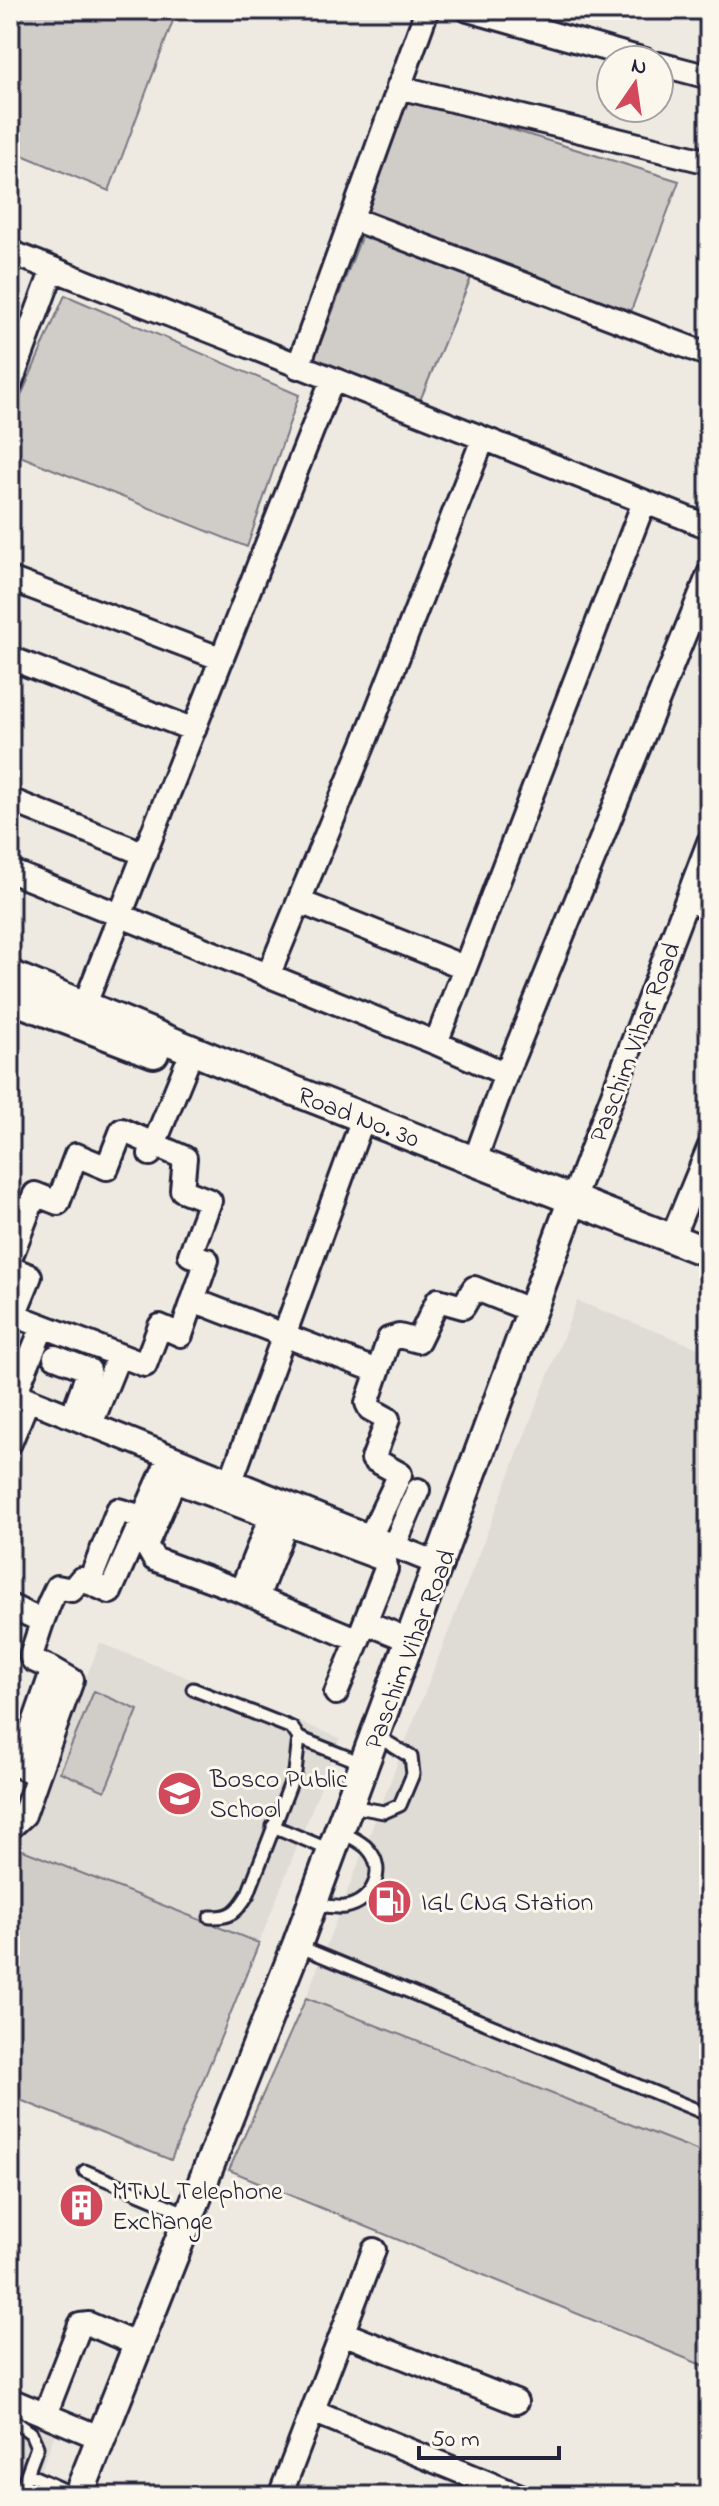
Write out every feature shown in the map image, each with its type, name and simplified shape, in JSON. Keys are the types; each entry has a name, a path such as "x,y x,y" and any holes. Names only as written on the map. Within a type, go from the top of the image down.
{"street":[{"path":"298,367 427,10"},
{"path":"468,10 595,46"},
{"path":"675,68 709,77"},
{"path":"398,87 709,162"},
{"path":"353,219 708,351"},
{"path":"10,252 709,527"},
{"path":"10,385 53,269"},
{"path":"81,1014 332,380"},
{"path":"268,976 483,439"},
{"path":"436,1043 644,502"},
{"path":"475,1160 506,1074 709,574"},
{"path":"10,579 222,659"},
{"path":"10,658 194,730"},
{"path":"10,800 145,854"},
{"name":"Paschim Vihar Road","path":"78,2496 313,1905 441,1565 570,1207 709,842"},
{"path":"10,871 500,1068 506,1074"},
{"path":"687,900 709,908"},
{"path":"300,902 464,967"},
{"name":"Road No. 30","path":"10,975 186,1066 358,1132 709,1253"},
{"name":"Road No. 30","path":"10,998 81,1014 221,1062 475,1160 709,1272"},
{"path":"145,1149 186,1066"},
{"path":"10,1259 16,1227 35,1194 58,1203 76,1155 107,1168 122,1130 145,1149 175,1166"},
{"path":"231,1481 358,1132"},
{"path":"672,1238 709,1148"},
{"path":"10,1268 30,1276 14,1315 145,1365 160,1326 181,1335 207,1260 190,1255 210,1201 182,1190 185,1158 145,1149"},
{"path":"370,1537 400,1474 373,1459 388,1419 367,1405 391,1337 416,1341 423,1337 438,1300 463,1307 474,1288 532,1311"},
{"path":"193,1300 377,1371"},
{"path":"10,1443 18,1395 43,1326"},
{"path":"82,1420 119,1355"},
{"path":"55,1357 89,1370 82,1420"},
{"path":"18,1395 231,1481 280,1515 385,1560 386,1569 336,1693"},
{"path":"10,1828 24,1815 38,1775 19,1766 53,1669 33,1660 31,1656 41,1631 40,1620 57,1587 72,1590 81,1579 110,1592 170,1456"},
{"path":"412,1641 362,1631 249,1594 154,1559 146,1545 174,1481 280,1515 370,1537 441,1565"},
{"path":"394,1546 418,1490"},
{"path":"249,1594 280,1515"},
{"path":"10,1606 40,1620"},
{"path":"280,2496 374,2250"},
{"path":"45,2415 80,2325 89,2324 138,2345"},
{"path":"343,2333 516,2402"},
{"path":"10,2400 101,2438"},
{"path":"313,2411 520,2496"}],"lane":[{"path":"193,1689 292,1728 299,1738 365,1764"},
{"path":"350,1805 384,1812 400,1805 413,1774 411,1757 377,1735"},
{"path":"210,1917 227,1918 238,1910 295,1772 299,1738"},
{"path":"273,1826 336,1842 361,1843 373,1856 377,1865 372,1890 367,1898 346,1907 313,1905"},
{"path":"297,1945 709,2115"},
{"path":"85,2171 190,2215"},
{"path":"10,2418 31,2433 37,2447 19,2496"},
{"path":"28,2474 78,2496"}],"shaded area":[{"path":"10,10 177,10 109,191 10,150"},
{"path":"406,97 679,181 631,311 367,214"},
{"path":"362,235 473,273 419,403 314,360"},
{"path":"65,295 299,395 247,547 10,452 10,421"},
{"path":"577,1301 709,1352 709,2155 306,1998"},
{"name":"Bosco Public School","path":"100,1643 340,1738 259,1943 18,1849"},
{"path":"94,1691 138,1710 105,1791 60,1772"},
{"path":"10,1845 259,1943 171,2160 10,2096"},
{"path":"306,1998 709,2155 709,2368 229,2170"},
{"path":"10,2410 57,2428 31,2496 10,2496"}],"place":[{"name":"Bosco Public School","path":"179,1793"},
{"name":"IGL CNG Station","path":"390,1901"},
{"name":"MTNL Telephone Exchange","path":"81,2205"}]}
